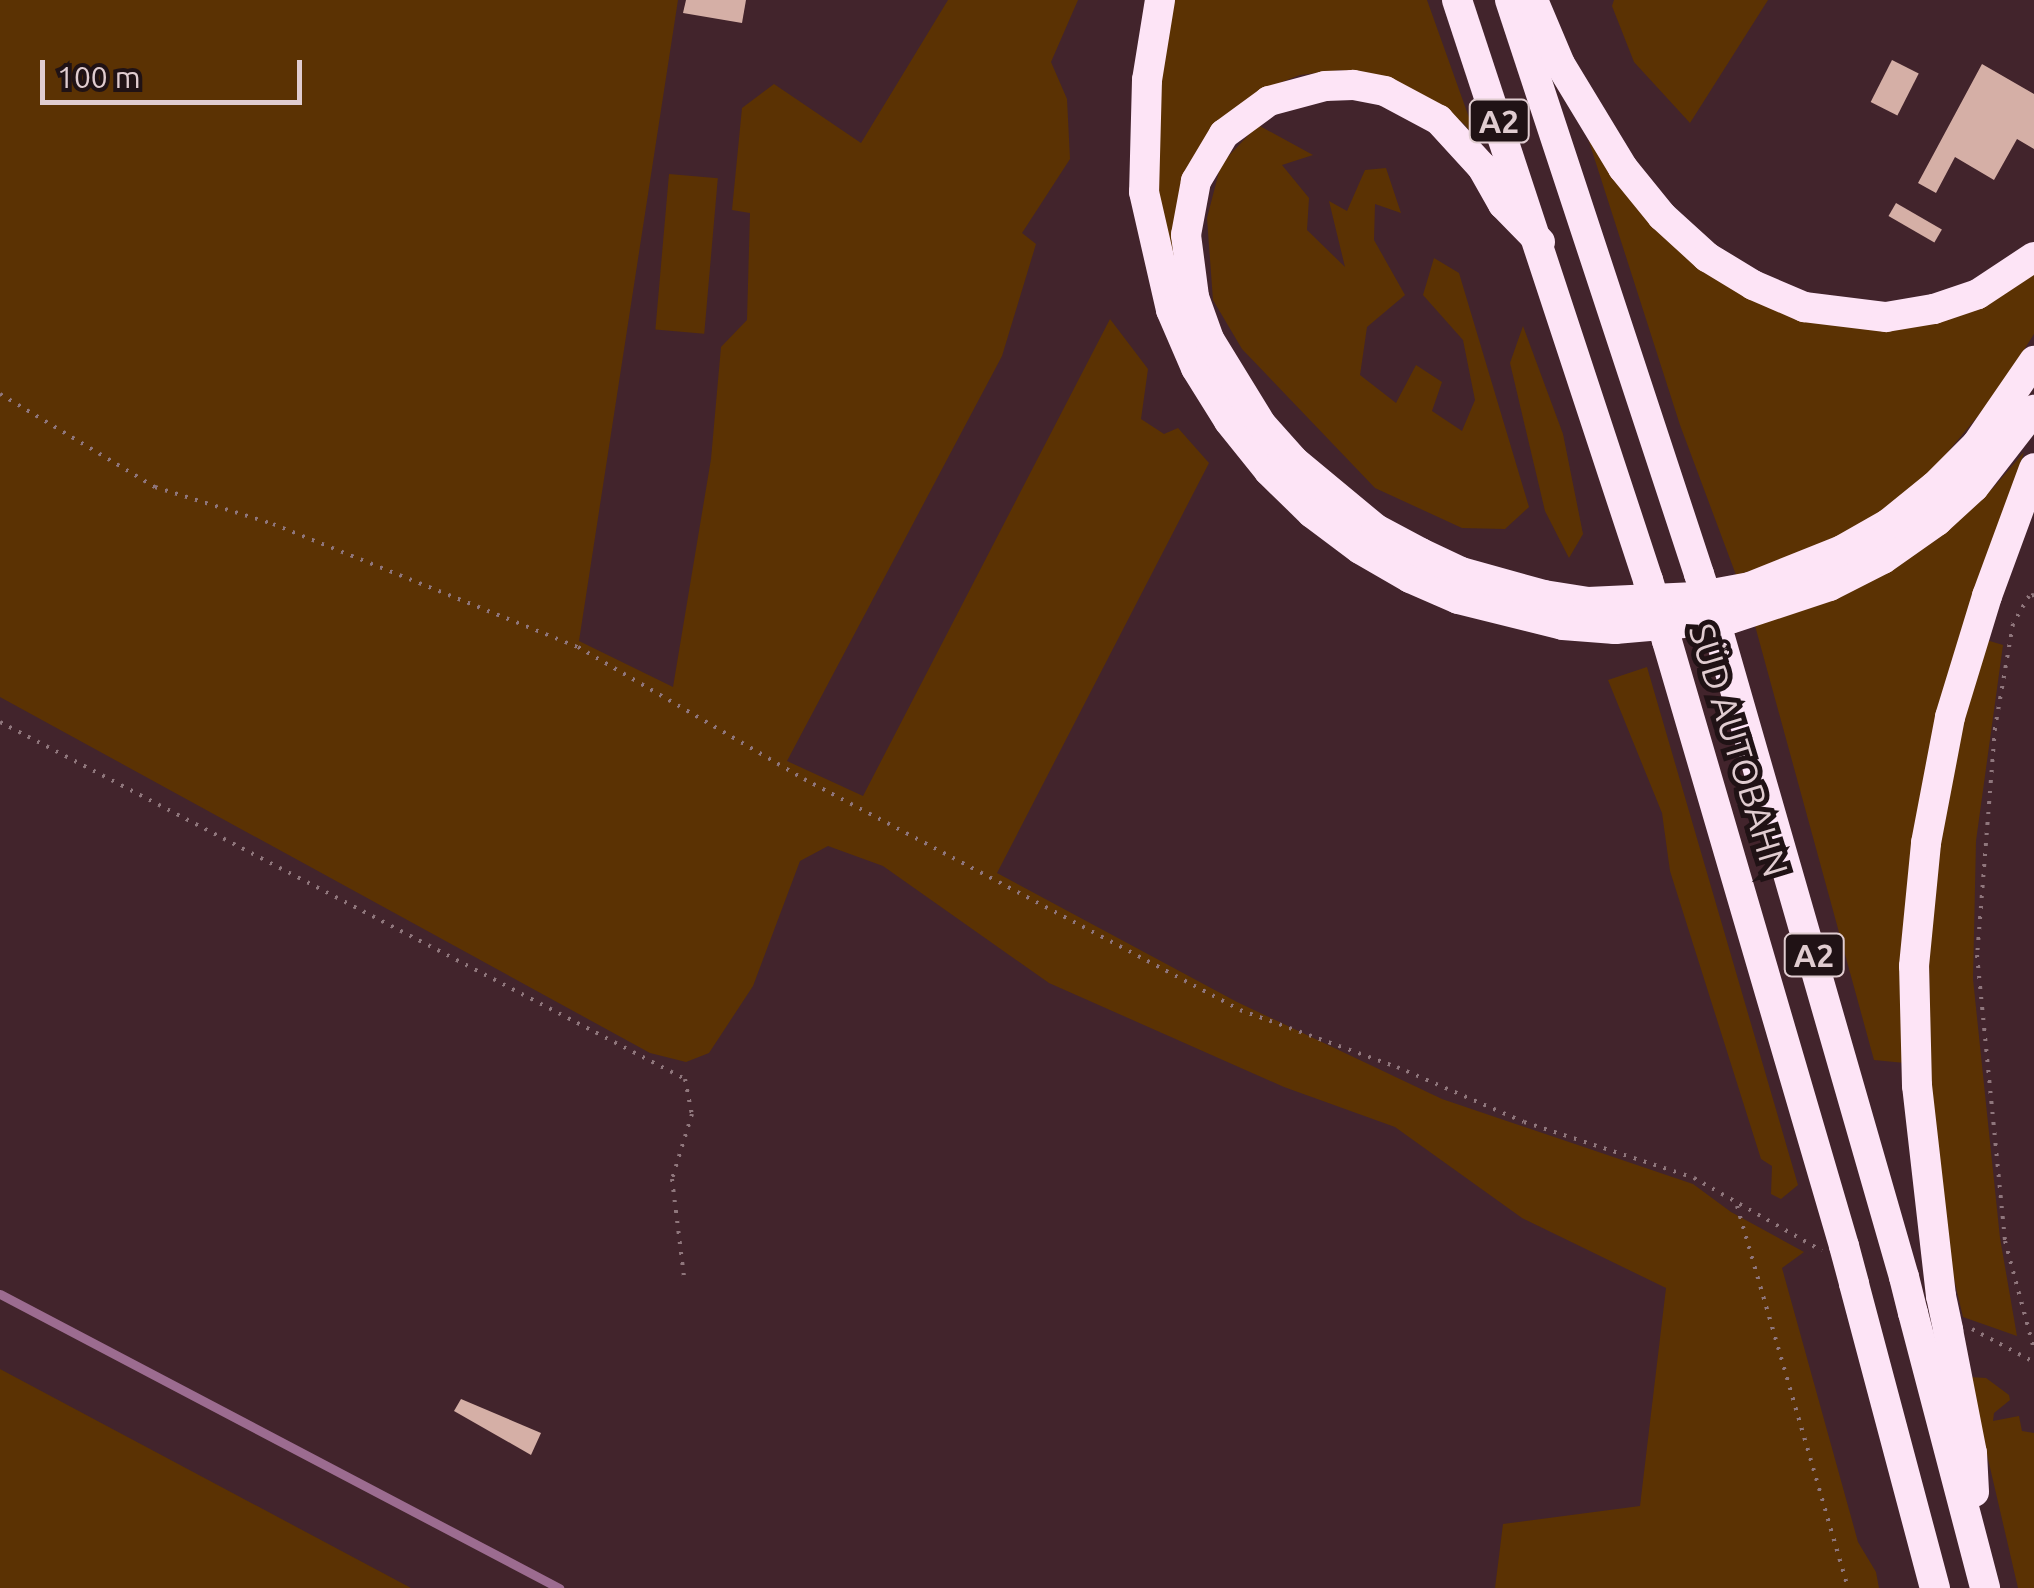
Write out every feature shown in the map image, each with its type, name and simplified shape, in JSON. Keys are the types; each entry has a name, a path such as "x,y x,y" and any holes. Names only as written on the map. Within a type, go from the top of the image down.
{"highway":[{"path":"1160,0 1147,80 1144,192 1154,251 1177,324 1196,368 1229,421 1269,470 1312,513 1410,578 1458,599 1563,626 1674,627 1730,619 1830,586 1883,559 1937,522 1974,487 2034,410"},
{"name":"SÜD AUTOBAHN","path":"1457,0 1540,242 1667,641 1844,1246 1936,1588"},
{"name":"SÜD AUTOBAHN","path":"1510,0 1719,634 1904,1277 1985,1588"},
{"path":"1532,0 1560,64 1623,168 1662,216 1707,256 1753,285 1804,307 1886,317 1934,309 1978,294 2034,256"},
{"path":"1540,242 1503,204 1482,167 1439,120 1385,92 1353,85 1326,86 1270,101 1224,134 1196,181 1186,236 1194,297 1209,338 1233,384 1294,461 1376,528 1421,554 1505,586 1559,598 1643,602 1696,597 1750,587 1842,550 1888,524 1936,486 1977,444 2034,361"},
{"path":"1976,1555 1972,1453 1942,1296 1917,1086 1914,966 1926,843 1950,717 1986,596 2034,468"}],"lane":[{"path":"0,1294 560,1588"}],"path":[{"path":"0,394 154,487 272,524 578,647 804,779 1240,1010 1398,1067 1524,1122 1694,1178 1737,1206 1848,1588"},
{"path":"2034,595 2028,596 2014,624 1995,728 1982,838 1977,955 2005,1240 2034,1349"},
{"path":"0,722 684,1078 692,1114 672,1179 684,1276"}],"shaded area":[{"path":"0,0 678,0 579,641 673,687 711,459 721,347 747,320 750,213 732,210 742,108 774,84 861,143 948,0 1078,0 1051,62 1067,99 1070,159 1022,233 1036,244 1002,356 787,761 863,796 1110,319 1148,369 1141,419 1164,434 1178,428 1209,463 997,873 1237,1002 1442,1099 1693,1184 1731,1212 1804,1252 1782,1268 1858,1542 1876,1572 1879,1588 1495,1588 1503,1524 1640,1506 1666,1288 1522,1218 1395,1127 1284,1087 1049,983 883,866 828,846 800,861 753,986 709,1053 686,1062 650,1053 0,697"},
{"path":"1172,0 1427,0 1477,140 1464,124 1423,95 1341,70 1300,75 1258,91 1212,132 1177,296 1155,171 1160,78"},
{"path":"1614,0 1768,0 1690,123 1634,62 1612,6"},
{"path":"1258,125 1313,155 1282,165 1309,198 1307,230 1345,267 1329,201 1347,211 1365,170 1386,168 1401,213 1375,204 1374,240 1405,295 1367,327 1360,375 1396,403 1416,365 1442,382 1432,411 1462,431 1475,400 1463,340 1423,295 1434,258 1459,273 1529,507 1505,529 1462,528 1375,488 1242,349 1213,300 1207,218 1221,164"},
{"path":"1585,129 1646,209 1844,324 2034,270 2034,334 1994,397 1941,460 1902,498 1846,533 1779,563 1736,575 1680,425"},
{"path":"669,174 718,178 704,334 655,329"},
{"path":"1523,326 1563,434 1583,534 1569,558 1545,511 1510,363"},
{"path":"2024,452 1950,673 1905,1063 1874,1060 1754,622 1935,541 1993,488"},
{"path":"1983,639 2003,645 1976,841 1973,979 2000,1238 2017,1336 1963,1317 1954,1279 1950,1279 1931,1124 1929,957 1945,799"},
{"path":"1647,667 1798,1185 1781,1199 1771,1194 1772,1166 1761,1159 1670,871 1662,813 1608,680"},
{"path":"0,1369 411,1588 0,1588"},
{"path":"1969,1377 1986,1378 2009,1395 2010,1400 1994,1413 1993,1421 2019,1416 2022,1431 2034,1433 2034,1588 2018,1588"}],"building":[{"path":"686,0 746,0 742,23 683,13"},
{"path":"1892,60 1919,74 1897,115 1871,102"},
{"path":"1982,64 2034,94 2034,149 2017,139 1994,180 1955,157 1936,193 1918,183"},
{"path":"1896,203 1942,230 1934,242 1888,216"},
{"path":"461,1399 541,1433 531,1455 454,1411"}]}
